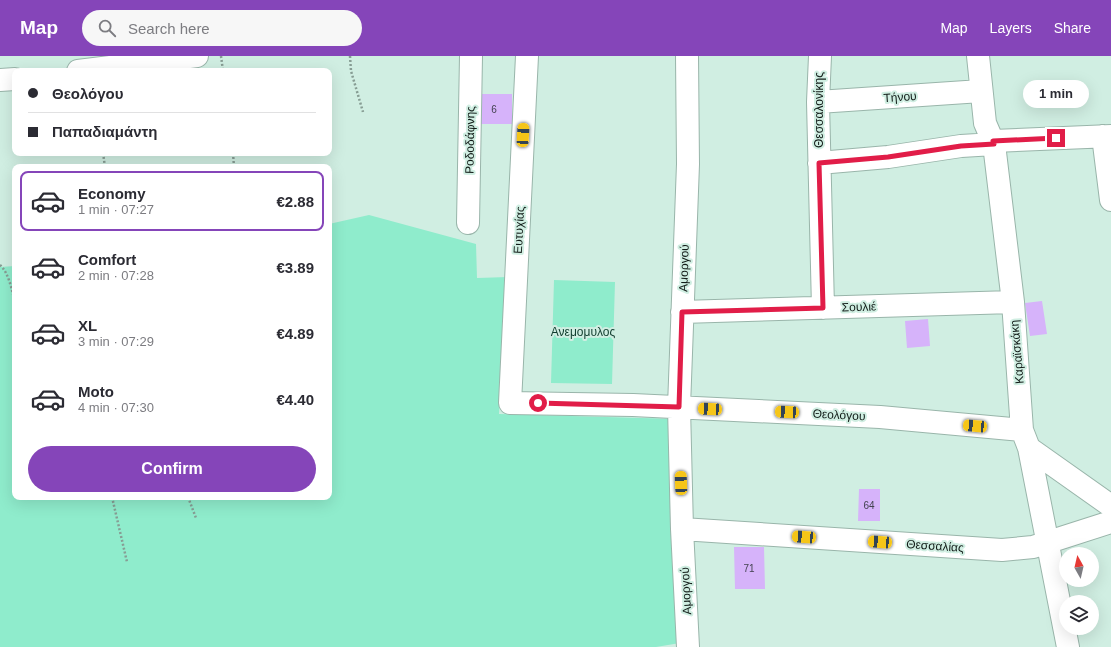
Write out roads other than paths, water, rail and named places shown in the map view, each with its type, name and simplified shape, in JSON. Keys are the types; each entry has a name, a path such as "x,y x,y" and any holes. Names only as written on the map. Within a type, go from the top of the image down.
{"street":[{"path":"102,68 197,56"},
{"name":"Ροδοδάφνης","path":"468,223 471,56"},
{"name":"Ευτυχίας","path":"510,403 527,56"},
{"name":"Αμοργού","path":"687,56 688,164 679,407 682,529 688,647"},
{"name":"Θεσσαλονίκης","path":"820,56 818,102 823,308"},
{"name":"Καραϊσκάκη","path":"978,56 985,123 993,143 1013,302 1026,439 1048,541 1068,647"},
{"path":"0,80 12,79"},
{"name":"Τήνου","path":"818,102 981,91"},
{"path":"819,163 888,157 961,146 1107,136 1111,200"},
{"name":"Σουλιέ","path":"682,312 1013,302"},
{"name":"Θεολόγου","path":"510,403 679,407 880,417 1026,439"},
{"path":"1026,439 1111,506"},
{"name":"Θεσσαλίας","path":"682,529 1002,550 1033,546 1111,522"}],"park label":[{"name":"Ανεμομυλος","path":"583,332"}]}
